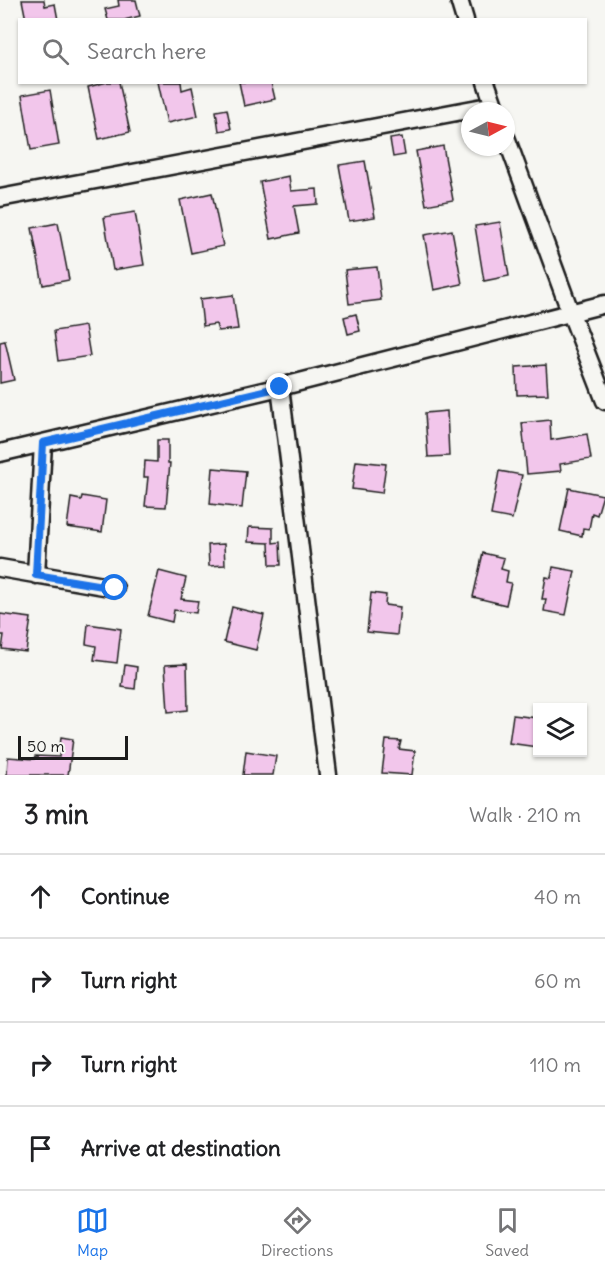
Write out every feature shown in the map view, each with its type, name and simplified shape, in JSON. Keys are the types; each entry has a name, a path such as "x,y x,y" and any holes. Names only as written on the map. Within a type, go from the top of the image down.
{"street":[{"path":"459,0 464,18"},
{"path":"487,84 493,102"},
{"path":"0,198 461,114"},
{"path":"513,156 605,401"},
{"path":"0,453 280,387 570,311 605,304"},
{"path":"280,387 328,775"},
{"path":"36,575 43,443"},
{"path":"0,568 115,588"}],"building":[{"path":"22,0 44,0 45,6 55,4 58,18 26,18"},
{"path":"118,0 136,0 140,16 107,18 105,9 119,6"},
{"path":"99,84 119,84 130,132 99,139 88,87"},
{"path":"158,84 181,84 182,90 192,87 198,116 167,123"},
{"path":"239,84 271,84 275,99 244,106"},
{"path":"50,90 59,145 31,150 22,95"},
{"path":"227,109 231,129 219,131 216,111"},
{"path":"402,137 405,155 393,157 390,139"},
{"path":"443,146 453,200 426,205 416,151"},
{"path":"365,161 375,217 349,221 339,165"},
{"path":"289,176 291,191 317,189 318,204 294,206 299,233 271,239 260,182"},
{"path":"212,193 223,246 191,253 180,200"},
{"path":"135,212 144,265 113,270 104,217"},
{"path":"500,222 509,276 484,281 475,226"},
{"path":"58,223 69,280 43,285 32,228"},
{"path":"452,230 462,284 434,290 424,235"},
{"path":"377,267 381,300 349,304 345,270"},
{"path":"233,295 238,329 218,331 216,324 203,326 200,299"},
{"path":"356,314 360,331 348,334 344,317"},
{"path":"85,326 90,356 58,361 54,331"},
{"path":"5,341 14,380 0,383 0,342"},
{"path":"546,365 548,394 517,395 516,367"},
{"path":"447,411 449,456 428,457 425,413"},
{"path":"550,420 551,440 587,434 591,459 560,464 561,471 527,474 522,423"},
{"path":"157,440 168,440 168,463 170,463 166,507 145,506 148,477 144,477 145,461 157,462"},
{"path":"356,461 386,464 382,493 352,489"},
{"path":"213,468 246,471 242,508 210,504"},
{"path":"499,471 522,475 512,519 491,515"},
{"path":"569,488 603,495 597,515 592,513 589,529 583,528 582,536 560,531"},
{"path":"82,496 106,500 102,532 67,527 71,498 81,500"},
{"path":"249,527 273,528 273,543 280,542 281,565 270,565 269,543 248,542"},
{"path":"224,544 225,565 209,566 208,545"},
{"path":"483,553 504,558 501,569 508,571 506,582 511,583 506,605 473,597"},
{"path":"553,567 575,571 566,615 544,611 546,599 542,599 546,577 551,578"},
{"path":"159,571 186,578 181,599 198,601 196,613 174,610 172,622 148,616"},
{"path":"371,593 386,595 385,605 400,607 397,635 367,632"},
{"path":"232,607 264,615 256,650 224,642"},
{"path":"0,614 31,618 26,652 2,649 4,635 0,635"},
{"path":"88,624 121,629 117,663 94,660 96,646 86,644"},
{"path":"187,664 188,710 168,712 165,665"},
{"path":"125,665 137,667 135,689 122,687"},
{"path":"513,715 533,718 533,746 509,743"},
{"path":"61,737 73,739 68,775 7,775 8,757 34,759 35,756 59,757"},
{"path":"386,740 401,741 399,749 415,751 412,775 382,773"},
{"path":"246,751 276,756 273,775 243,775"}],"route":[{"path":"115,588 36,575 43,443 280,387"}]}
